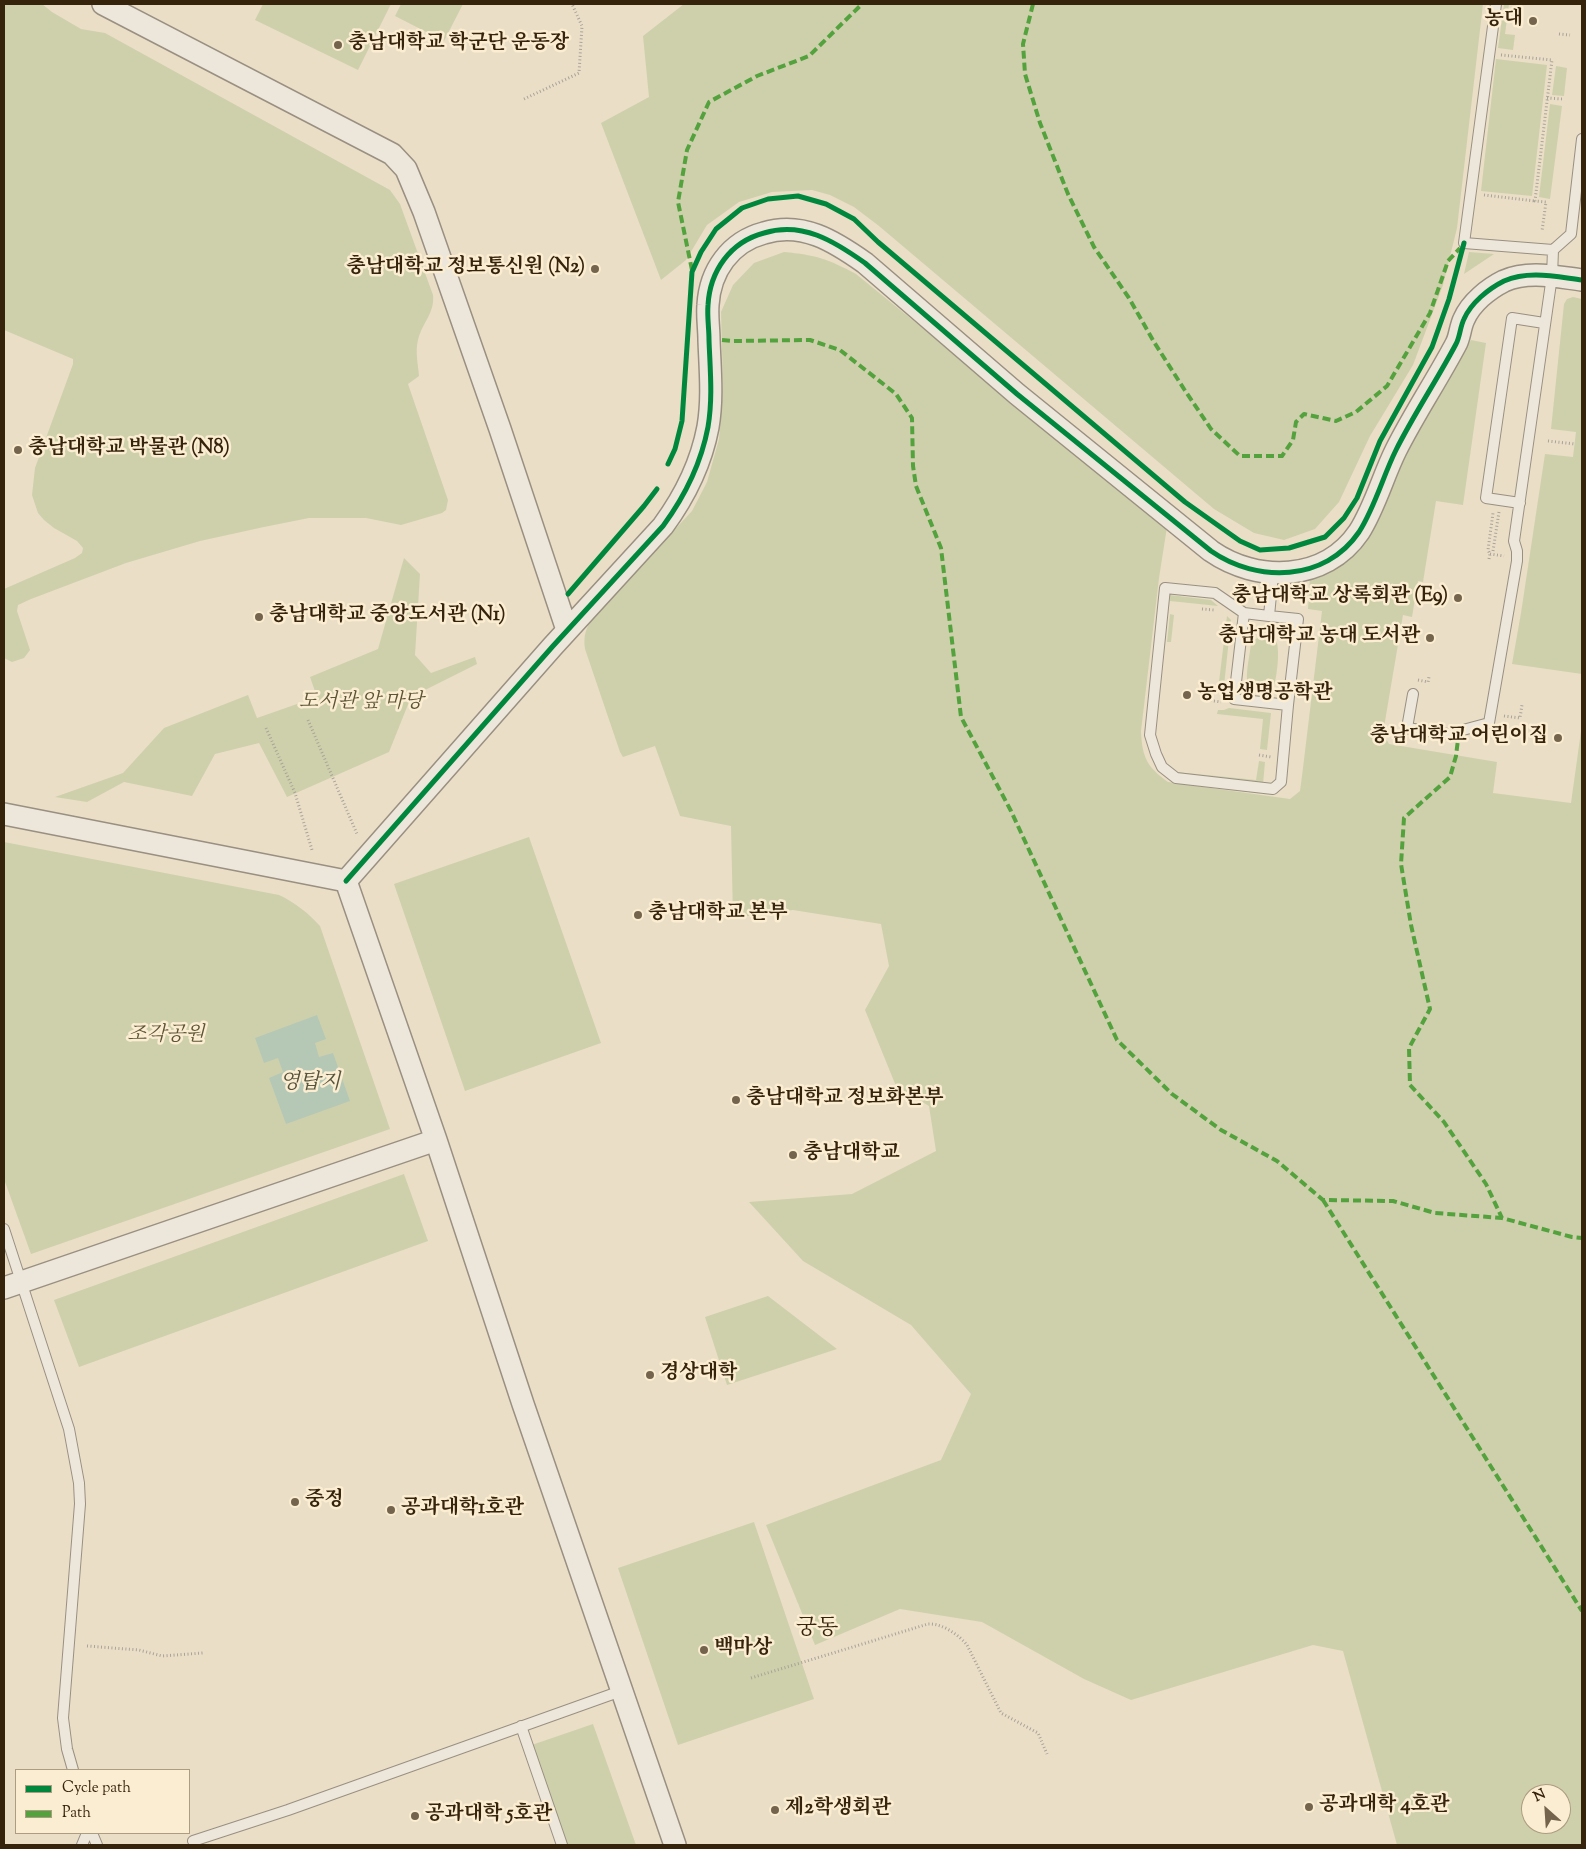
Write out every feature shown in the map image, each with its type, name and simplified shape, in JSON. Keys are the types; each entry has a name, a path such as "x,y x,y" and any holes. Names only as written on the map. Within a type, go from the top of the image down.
{"street":[{"path":"103,4 392,154 406,169 424,212 500,429 567,630"},
{"path":"346,881 567,630 663,526 677,507 695,472 705,440 710,405 708,306 715,272 732,250 758,234 772,230 790,229 810,232 836,243 865,263 1017,394 1211,551 1234,564 1273,574 1300,572 1324,562 1337,554 1358,533 1366,520 1397,449 1457,342 1463,321 1481,296 1504,281 1528,274 1582,280"},
{"path":"4,814 346,881"},
{"path":"346,881 436,1140 523,1404 675,1845"},
{"path":"13,1285 436,1140"}],"lane":[{"path":"1496,4 1464,243 1553,250"},
{"path":"1413,694 1407,728 1448,734 1489,723 1518,560 1514,541 1552,276 1553,250 1570,234 1582,139"},
{"path":"1520,503 1486,498 1512,318 1544,323"},
{"path":"1269,616 1273,574"},
{"path":"1165,588 1216,593 1244,613 1298,619 1281,782 1272,789 1176,778 1162,767 1150,735 1165,588"},
{"path":"1244,613 1234,699 1288,705"},
{"path":"4,1230 13,1285 69,1429 79,1483 80,1504 63,1718 66,1748 73,1769"},
{"path":"193,1841 621,1691"},
{"path":"521,1726 562,1845"}],"path":[{"path":"524,98 579,73 582,26 572,4"},
{"path":"1559,34 1570,35"},
{"path":"1497,54 1556,60"},
{"path":"1535,201 1552,60"},
{"path":"1547,98 1563,100"},
{"path":"1477,195 1546,202 1542,231"},
{"path":"1544,218 1548,219"},
{"path":"1548,441 1575,444"},
{"path":"1494,510 1488,550 1500,556"},
{"path":"1489,559 1492,552 1499,510"},
{"path":"1202,609 1220,611"},
{"path":"1207,700 1218,702"},
{"path":"1504,716 1520,718 1522,705"},
{"path":"308,720 357,834"},
{"path":"266,728 295,794 312,850"},
{"path":"1259,755 1266,756"},
{"path":"751,1678 928,1624 935,1624 962,1639 968,1645 1001,1713 1038,1734 1047,1754"},
{"path":"86,1646 139,1650 162,1656 202,1653"}],"green space":[{"path":"4,4 42,4 81,29 105,33 390,190 400,204 433,295 432,307 417,344 419,376 408,384 448,500 446,510 442,513 401,525 366,518 309,518 200,541 126,563 18,605 17,611 30,650 24,658 12,662 4,658 4,589 75,558 82,553 83,548 77,541 44,520 38,513 32,495 35,468 73,364 73,359 4,330"},
{"name":"충남대학교 학군단 운동장","path":"263,4 391,4 358,70 255,20"},
{"name":"충남대학교 학군단 운동장","path":"401,4 463,4 444,41 395,16"},
{"path":"684,4 1483,4 1457,228 1443,285 1413,365 1370,436 1339,502 1315,529 1284,540 1254,533 1214,509 879,226 854,207 830,195 812,190 772,192 739,202 707,225 686,260 661,280 601,123 649,97 643,36"},
{"path":"1504,4 1509,4 1505,34 1515,35 1513,50 1498,48"},
{"path":"1496,59 1547,65 1532,196 1481,191"},
{"path":"1556,66 1567,68 1564,96 1552,95"},
{"path":"1550,104 1562,106 1550,199 1539,197"},
{"path":"784,252 821,258 856,274 1167,527 1141,731 1144,755 1150,766 1168,782 1290,799 1300,791 1322,611 1308,609 1310,577 1335,567 1404,455 1471,340 1486,343 1463,505 1436,501 1423,582 1418,581 1412,617 1403,615 1383,733 1389,744 1497,762 1493,793 1571,803 1582,724 1582,1845 1397,1845 1343,1651 1313,1645 1131,1700 1084,1679 982,1622 900,1609 815,1645 766,1525 941,1460 971,1394 911,1325 803,1261 749,1202 852,1194 936,1151 929,1106 896,1086 865,1010 889,966 881,924 793,910 733,918 731,826 680,816 655,746 623,757 585,649 584,640 586,632 593,617 692,511 707,482 719,439 723,388 721,312 733,285 754,263"},
{"path":"1469,252 1494,254 1464,274"},
{"path":"1573,297 1582,299 1582,674 1512,664 1545,454 1573,457 1576,432 1551,429 1564,304 1567,299"},
{"name":"도서관 앞 마당","path":"404,558 420,574 415,655 431,673 475,657 477,664 411,697 389,752 287,797 259,743 215,754 192,796 124,782 87,802 55,797 123,773 164,728 248,695 257,718 317,697 310,677 378,649"},
{"path":"1170,595 1211,600 1218,606 1170,601"},
{"path":"1170,614 1174,615 1171,642 1167,642"},
{"path":"1227,616 1231,620 1224,686 1218,690"},
{"path":"1261,635 1270,636 1275,639 1278,655 1273,687 1266,692 1258,693 1250,689 1247,676 1251,643"},
{"path":"1229,708 1271,713 1267,750 1260,749 1263,719 1217,714 1218,710"},
{"path":"1259,761 1265,762 1263,784 1180,775 1177,772 1256,780"},
{"path":"529,837 601,1043 465,1091 394,884"},
{"name":"조각공원","path":"4,842 279,895 291,901 320,926 390,1129 31,1254 4,1179"},
{"path":"404,1174 428,1241 79,1367 54,1300"},
{"path":"768,1296 837,1349 727,1385 705,1317"},
{"path":"754,1522 814,1699 678,1745 618,1568"},
{"path":"593,1724 636,1845 557,1845 523,1748"}],"water":[{"name":"영탑지","path":"317,1015 326,1039 315,1043 319,1057 333,1053 350,1101 286,1124 269,1078 283,1072 278,1058 264,1063 255,1038"}],"marked path":[{"path":"692,270 678,202 687,150 709,102 757,76 809,56 862,4"},
{"path":"1033,4 1023,44 1025,74 1040,123 1068,194 1094,247 1129,298 1184,389 1211,429 1240,456 1282,456 1293,440 1296,422 1304,414 1336,421 1356,412 1387,386 1430,313 1448,261 1460,248"},
{"path":"722,340 810,340 840,350 896,394 912,418 913,466 916,486 941,548 961,717 1011,811 1117,1040 1172,1094 1221,1130 1277,1161 1323,1200 1393,1201 1435,1213 1502,1218 1582,1238"},
{"path":"1459,731 1456,756 1450,777 1404,818 1401,864 1411,925 1430,1009 1409,1048 1410,1085 1444,1122 1486,1184 1502,1218"},
{"path":"1323,1200 1582,1611"}],"cycle path":[{"path":"668,464 675,449 682,421 692,272 701,252 716,229 742,208 768,199 798,196 826,204 854,219 878,242 1185,502 1240,541 1260,550 1289,548 1325,537 1344,518 1357,498 1380,441 1432,347 1449,299 1464,243"},
{"path":"346,881 553,646 663,526 678,503 691,479 701,454 710,416 708,309 713,281 724,260 741,243 752,237 778,230 804,231 841,247 865,263 1017,394 1211,551 1249,569 1269,572 1290,572 1328,561 1345,548 1359,532 1370,512 1396,450 1456,344 1467,313 1481,297 1504,281 1523,276 1543,275 1582,280"},
{"path":"568,594 657,489"}],"place":[{"name":"농대","path":"1533,21"},
{"name":"충남대학교 학군단 운동장","path":"338,45"},
{"name":"충남대학교 정보통신원 (N2)","path":"595,269"},
{"name":"충남대학교 박물관 (N8)","path":"18,450"},
{"name":"충남대학교 상록회관 (E9)","path":"1458,598"},
{"name":"충남대학교 중앙도서관 (N1)","path":"259,617"},
{"name":"충남대학교 농대 도서관","path":"1430,638"},
{"name":"농업생명공학관","path":"1187,695"},
{"name":"충남대학교 어린이집","path":"1558,738"},
{"name":"충남대학교 본부","path":"638,915"},
{"name":"충남대학교 정보화본부","path":"736,1100"},
{"name":"충남대학교","path":"793,1155"},
{"name":"경상대학","path":"650,1375"},
{"name":"중정","path":"295,1502"},
{"name":"공과대학1호관","path":"391,1510"},
{"name":"백마상","path":"704,1650"},
{"name":"공과대학 4호관","path":"1309,1807"},
{"name":"제2학생회관","path":"775,1810"},
{"name":"공과대학 5호관","path":"415,1816"}],"district":[{"name":"궁동","path":"817,1630"}]}
